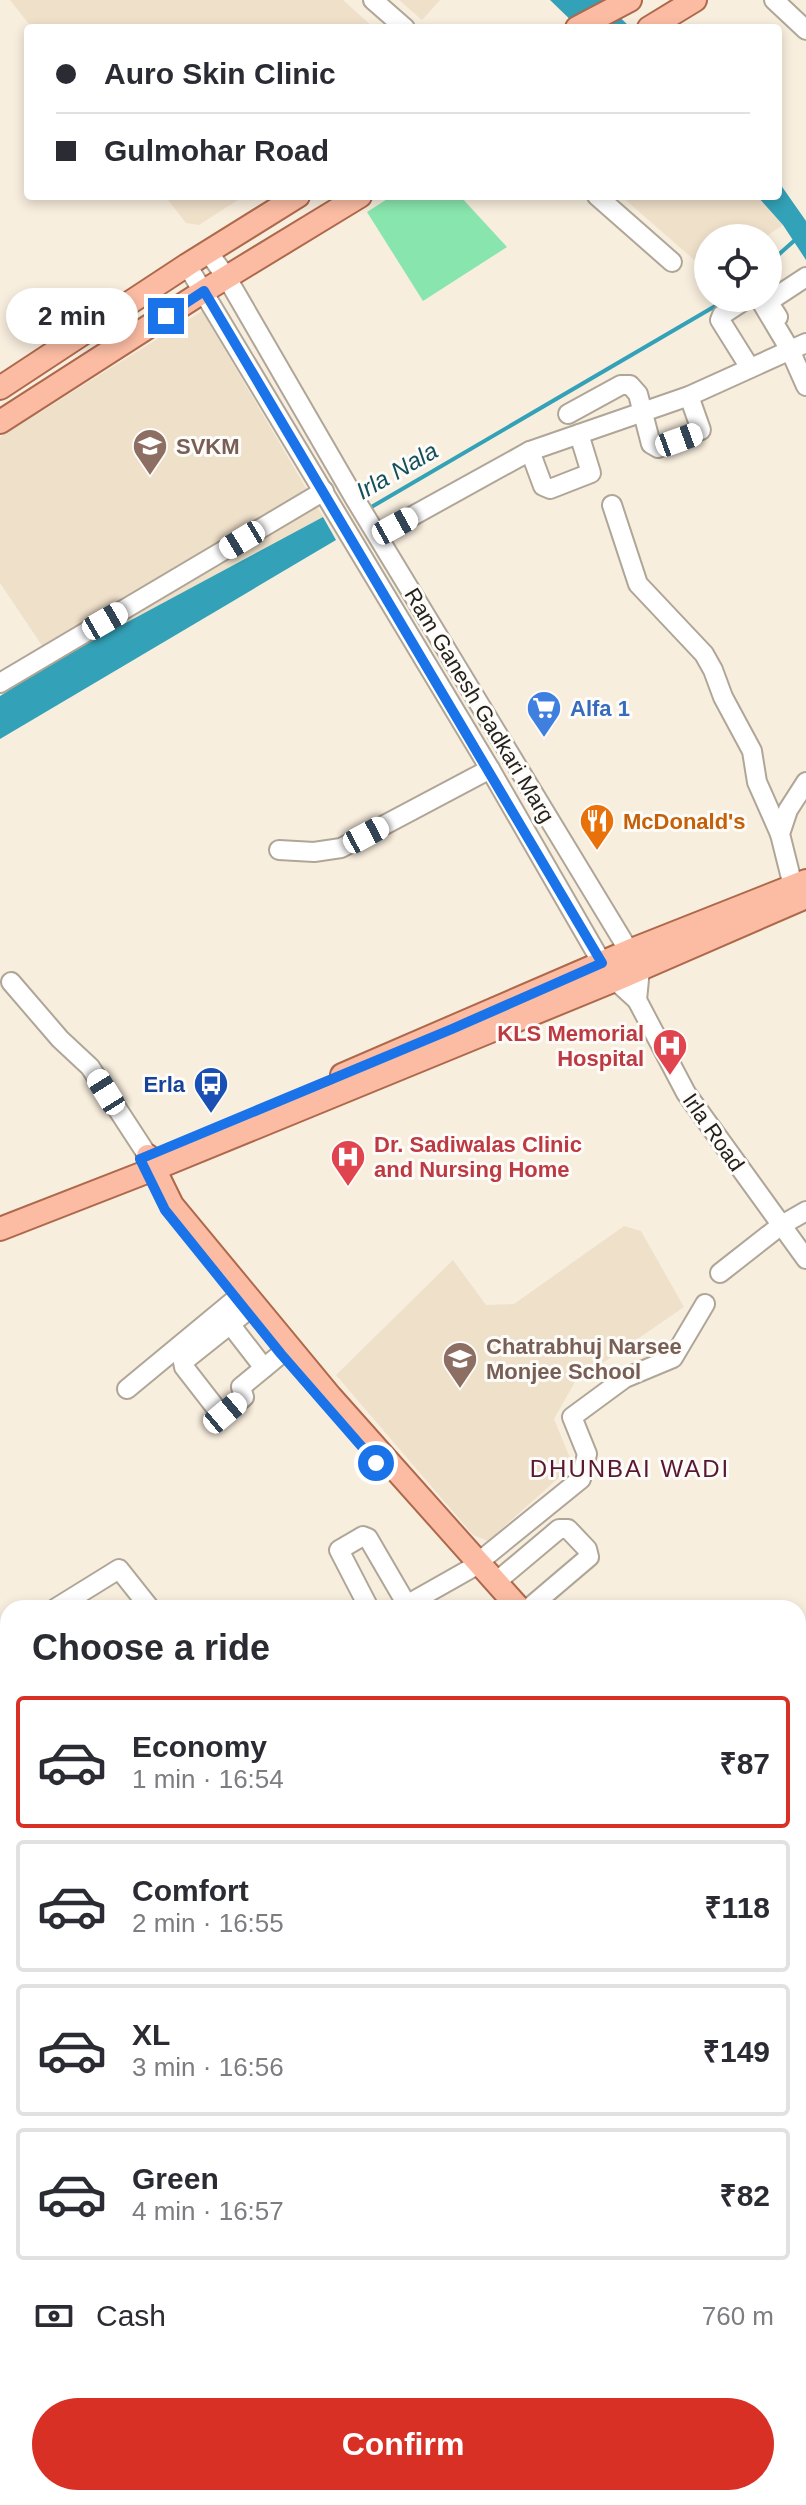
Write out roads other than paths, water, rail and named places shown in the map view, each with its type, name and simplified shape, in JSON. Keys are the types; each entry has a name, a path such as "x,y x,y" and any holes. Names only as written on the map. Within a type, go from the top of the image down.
{"main road":[{"path":"585,24 630,0"},
{"path":"656,24 695,0"},
{"path":"0,388 292,200"},
{"path":"0,422 204,291 354,200"},
{"path":"0,1213 145,1160 803,892"},
{"path":"0,1229 145,1160"},
{"path":"145,1160 165,1210 272,1361 474,1565 499,1579 513,1600"},
{"path":"145,1160 181,1217 474,1565 498,1600"}],"street":[{"path":"373,0 400,24"},
{"path":"774,0 806,30"},
{"path":"602,200 672,262"},
{"name":"Ram Ganesh Gadkari Marg","path":"208,252 227,278 355,499 634,960"},
{"name":"Ram Ganesh Gadkari Marg","path":"187,265 490,769 608,972 637,1000"},
{"path":"806,277 770,303 798,346 806,386"},
{"path":"727,312 720,320 750,368"},
{"path":"770,312 798,346"},
{"path":"375,530 530,451 689,396 798,346"},
{"path":"568,414 626,384 638,394 651,444 658,448 701,430 689,396"},
{"path":"530,451 543,486 550,489 591,473 579,434"},
{"path":"0,683 324,491"},
{"path":"612,505 638,584 704,654 713,670 723,697 752,751 757,782 803,892"},
{"path":"279,850 314,852 341,848 490,769"},
{"path":"780,834 788,810 806,782"},
{"path":"634,960 637,1000"},
{"path":"11,982 60,1039 90,1067 145,1160"},
{"name":"Irla Road","path":"637,1000 686,1093 806,1259"},
{"path":"720,1273 780,1226 806,1211"},
{"path":"408,1600 474,1565 581,1479 587,1454 572,1417 625,1378 673,1358 705,1304"},
{"path":"127,1389 238,1311"},
{"path":"183,1352 238,1311"},
{"path":"183,1352 184,1367 222,1414 244,1397 241,1387 272,1361"},
{"path":"521,1600 499,1579 561,1527 568,1529 587,1549 586,1559 538,1600"},
{"path":"365,1600 339,1550 363,1536 368,1538 394,1600"},
{"path":"69,1600 119,1569 144,1600"}],"water":[{"path":"550,0 602,0 627,24 575,24"},
{"path":"782,187 806,221 806,260 783,225 761,200 782,200"},
{"path":"323,517 336,540 0,739 0,696 53,662"}],"waterway":[{"name":"Irla Nala","path":"782,252 795,240"},
{"name":"Irla Nala","path":"368,509 705,312"}],"place":[{"name":"SVKM","path":"150,477"},
{"name":"Alfa 1","path":"544,739"},
{"name":"McDonald's","path":"597,852"},
{"name":"KLS Memorial Hospital","path":"670,1077"},
{"name":"Erla","path":"211,1115"},
{"name":"Dr. Sadiwalas Clinic and Nursing Home","path":"348,1188"},
{"name":"Chatrabhuj Narsee Monjee School","path":"460,1390"}],"district":[{"name":"DHUNBAI WADI","path":"630,1469"}]}
